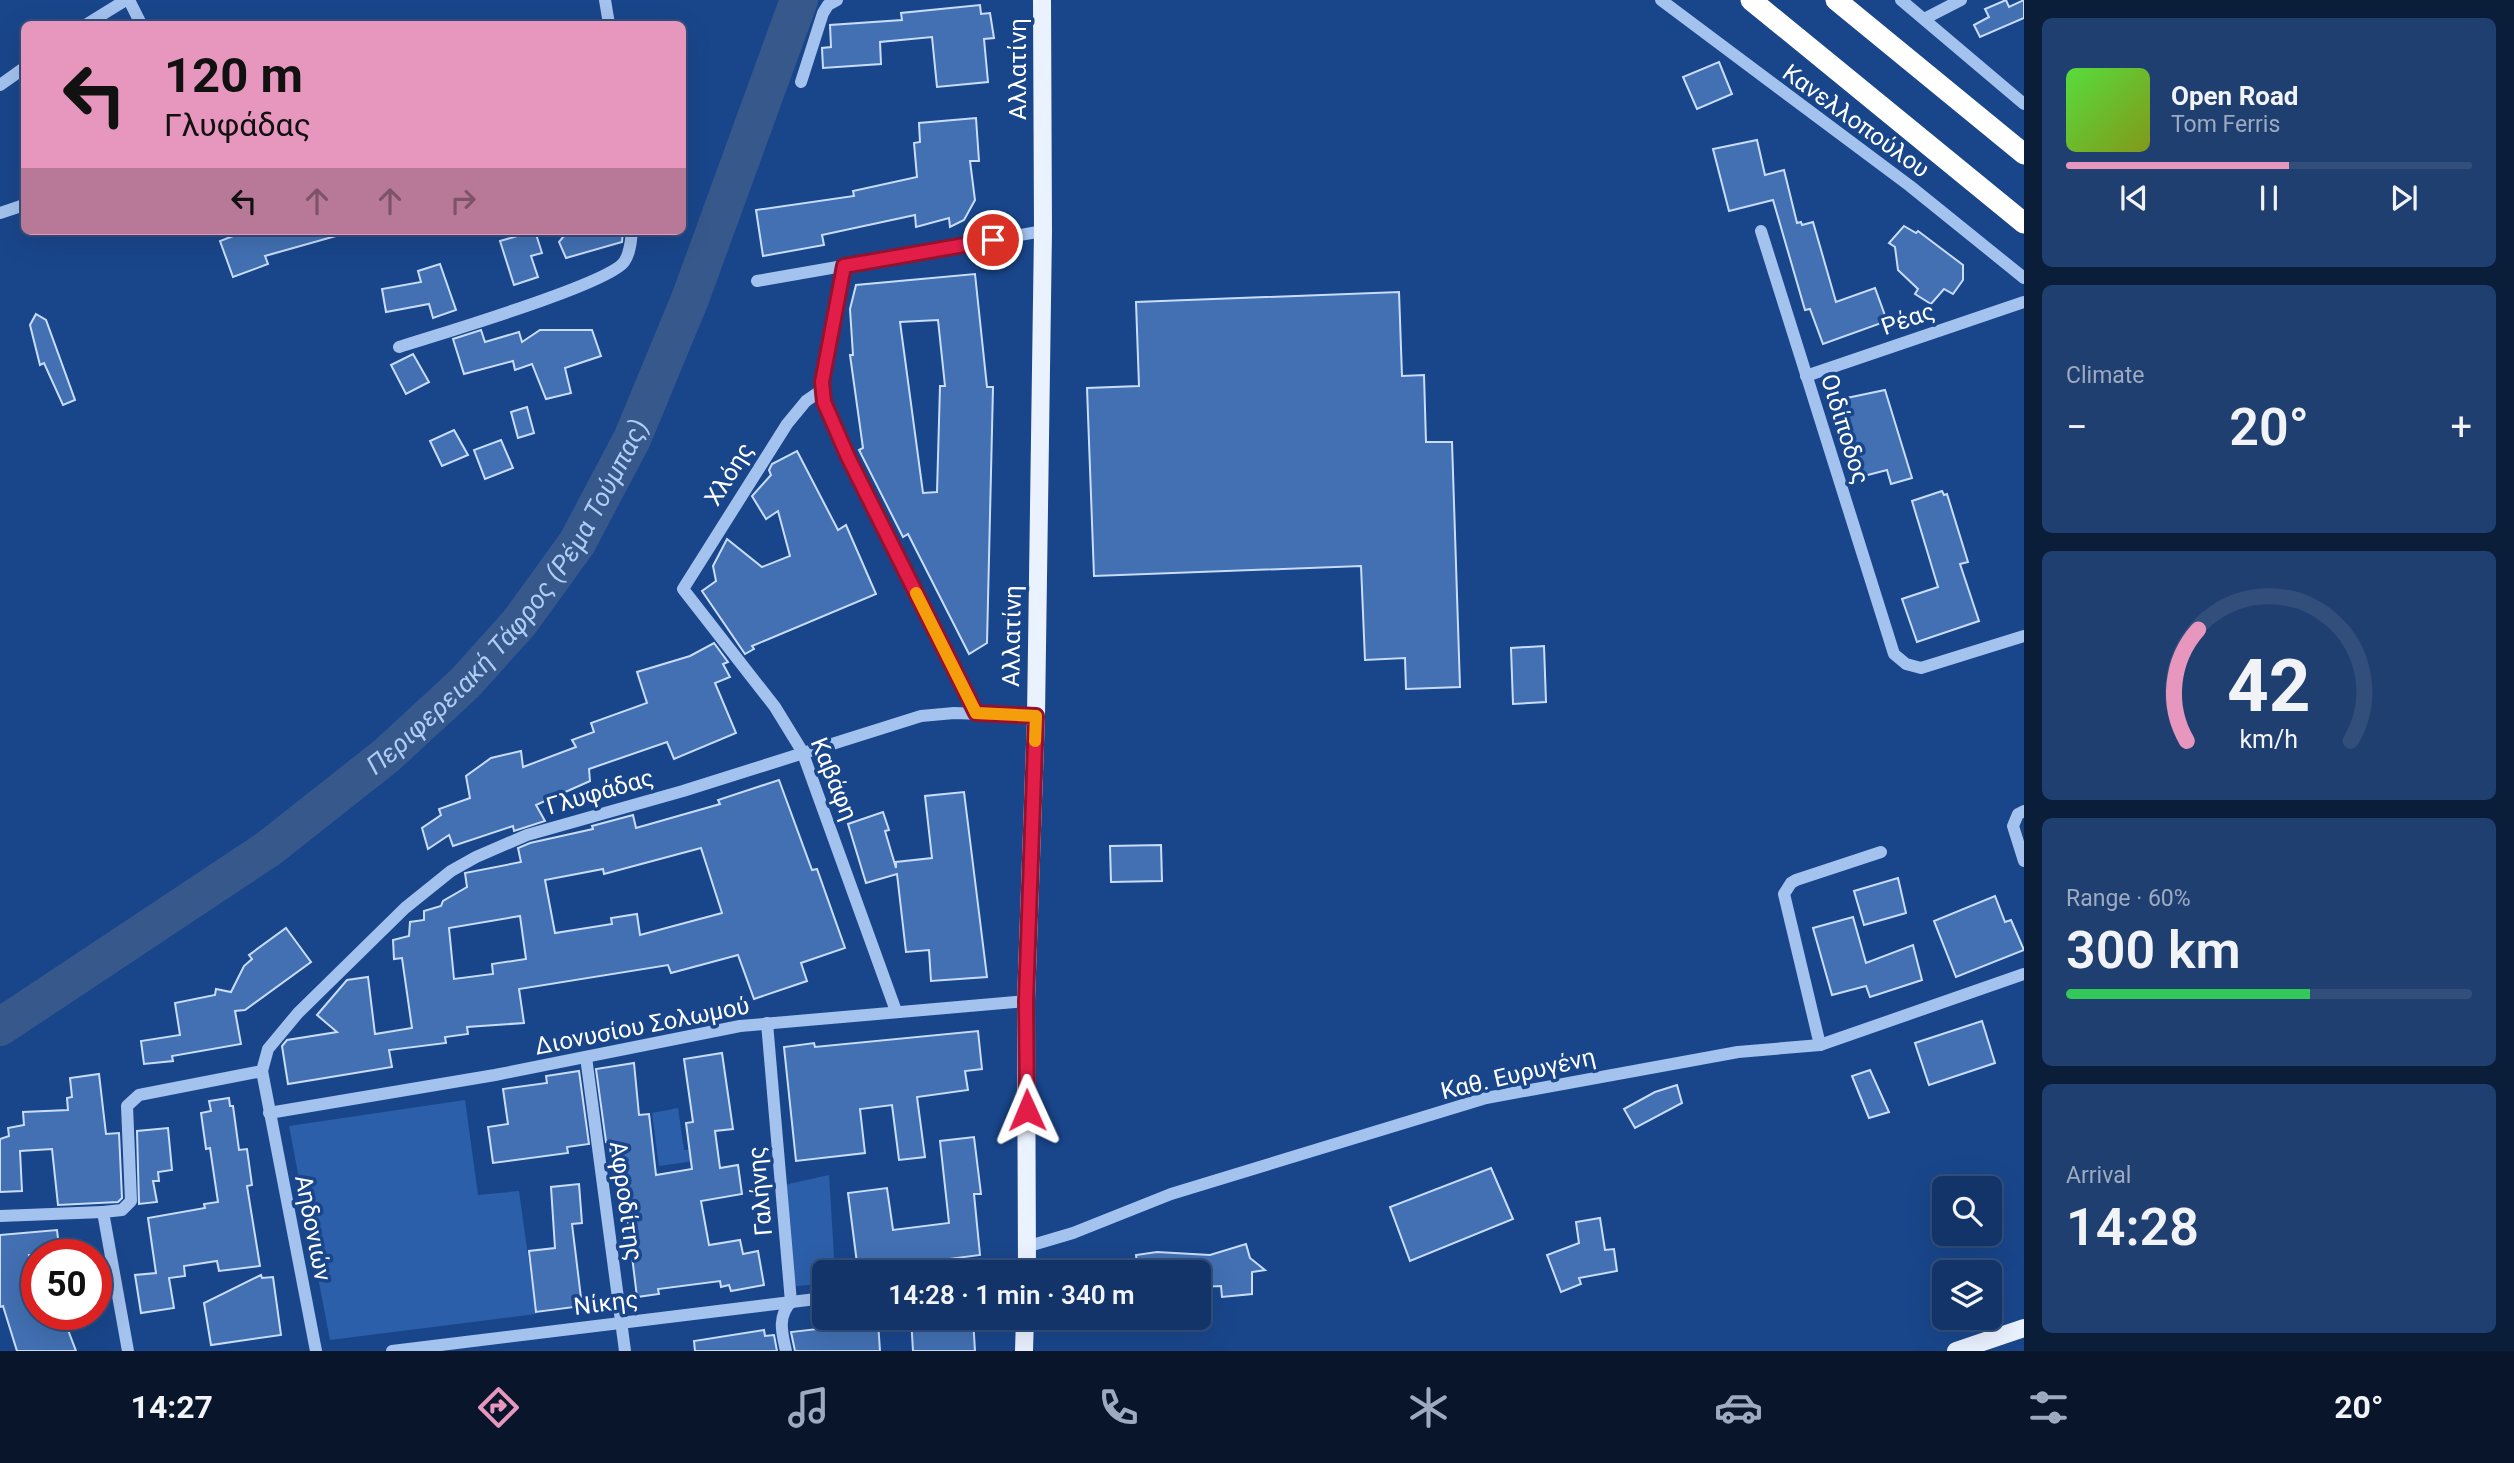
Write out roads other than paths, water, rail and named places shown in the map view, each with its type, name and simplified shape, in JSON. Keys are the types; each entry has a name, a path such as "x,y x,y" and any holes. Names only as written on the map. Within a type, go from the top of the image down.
{"highway":[{"path":"1751,0 2024,223"},
{"path":"1836,0 2024,154"}],"main road":[{"name":"Αλλατίνη","path":"1028,1260 1026,1001 1036,716 1043,231 1042,0"},
{"path":"1956,1351 2024,1328"},
{"path":"1024,1351 1025,1330"}],"street":[{"path":"92,21 127,0 139,21"},
{"path":"605,0 608,21"},
{"path":"801,82 823,13 838,0"},
{"name":"Κανελλοπούλου","path":"1661,0 1910,186 2024,278"},
{"path":"1901,0 2024,104"},
{"path":"1924,19 1961,0"},
{"path":"0,85 21,70"},
{"path":"0,213 21,206"},
{"path":"757,281 1043,231"},
{"name":"Οιδίποδος","path":"1761,231 1888,640 1899,660 1921,668 2024,636"},
{"path":"399,347 578,287 624,262 631,235"},
{"path":"844,266 821,390 848,457 976,713"},
{"name":"Ρέας","path":"1806,376 2024,302"},
{"name":"Χλόης","path":"682,589 787,424 806,401 821,390"},
{"name":"Καβάφη","path":"682,589 775,707 802,751 896,1011"},
{"name":"Γλυφάδας","path":"262,1071 268,1049 298,1013 405,908 451,871 527,835 683,791 802,751 921,716 976,713 1036,716"},
{"path":"2024,811 2018,814 2013,826 2024,861"},
{"path":"1820,1045 1784,894 1796,880 1881,852"},
{"name":"Καθ. Ευρυγένη","path":"1029,1246 1062,1237 1171,1194 1486,1098 1738,1052 1820,1045 2024,975"},
{"name":"Διονυσίου Σολωμού","path":"269,1113 415,1090 767,1023 1026,1001"},
{"name":"Γαλήνης","path":"767,1023 792,1302 785,1308 781,1325 786,1351"},
{"name":"Αφροδίτης","path":"586,1057 625,1351"},
{"path":"0,1216 122,1210 131,1201 126,1112 129,1101 139,1095 262,1071"},
{"name":"Αηδονιών","path":"262,1071 316,1351"},
{"path":"103,1212 128,1351"},
{"name":"Νίκης","path":"392,1351 482,1345 622,1323 812,1300"}],"waterway":[{"name":"Περιφερειακή Τάφρος (Ρέμα Τούμπας)","path":"0,1027 268,849 387,755 465,683 519,623 577,543 632,439 690,299 799,0"}]}
